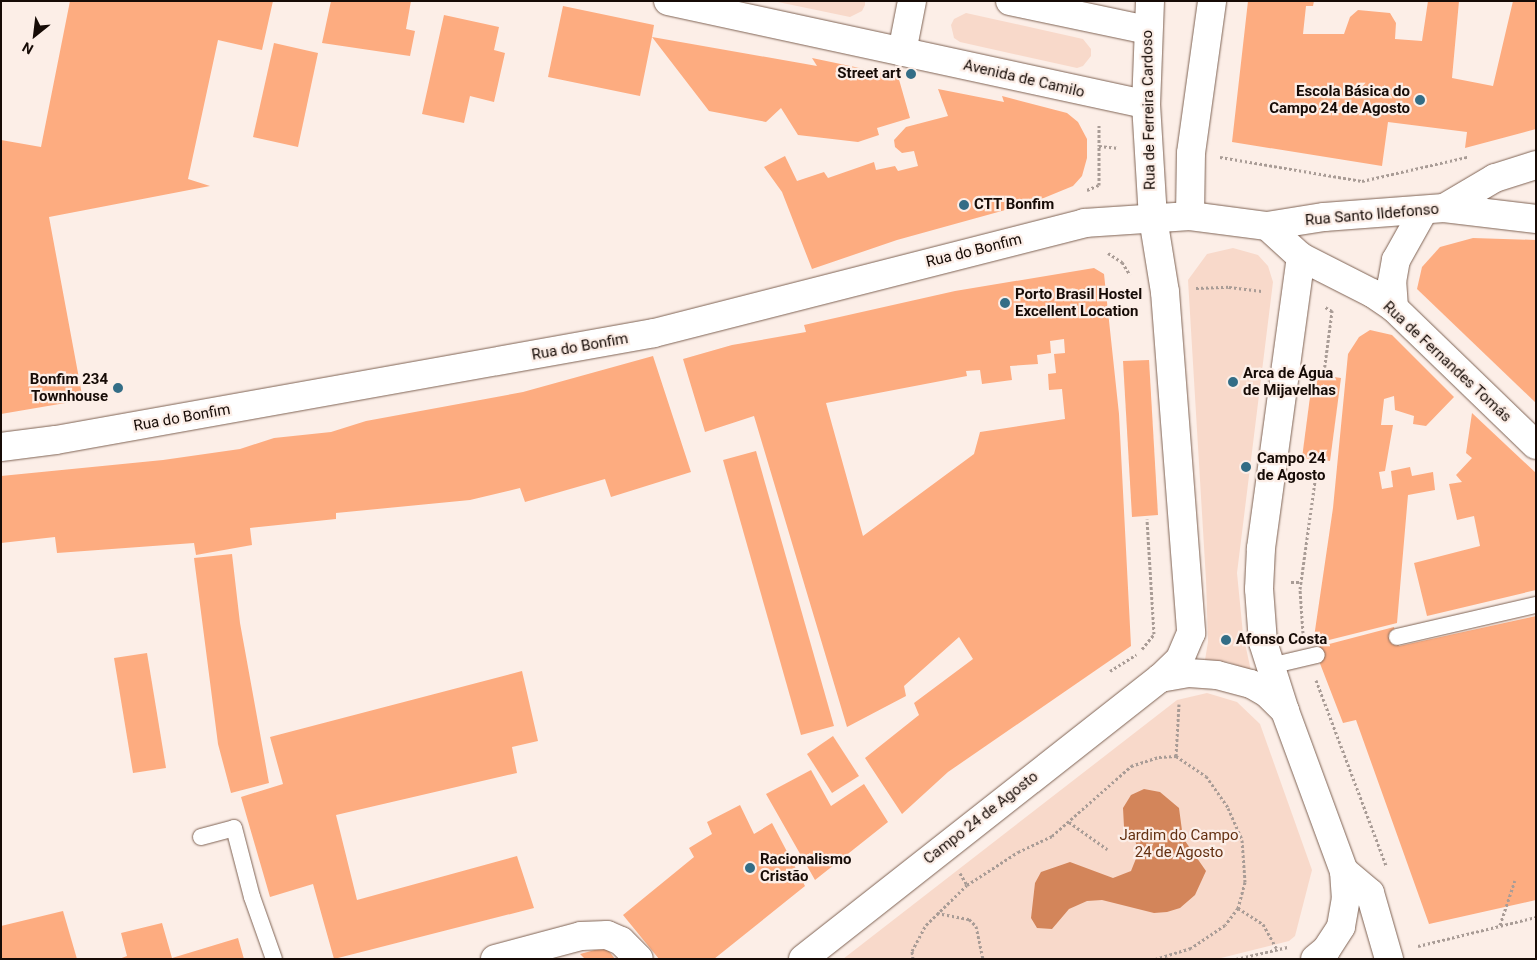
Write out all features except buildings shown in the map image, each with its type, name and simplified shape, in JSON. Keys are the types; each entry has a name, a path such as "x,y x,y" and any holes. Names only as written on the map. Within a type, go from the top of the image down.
{"main road":[{"name":"Avenida de Camilo","path":"668,1 1146,104"},
{"path":"902,52 912,1"},
{"path":"1010,1 1148,30"},
{"name":"Rua de Ferreira Cardoso","path":"1150,1 1146,104 1153,218"},
{"path":"1190,216 1191,153 1212,1"},
{"path":"1394,308 1392,282 1396,260 1434,209 1495,178 1536,165"},
{"name":"Rua Santo Ildefonso","path":"1267,226 1324,217 1434,209 1536,219"},
{"path":"1153,218 1190,216 1267,226 1301,257"},
{"name":"Rua do Bonfim","path":"1,447 56,440 654,333 1084,223 1153,218"},
{"name":"Campo 24 de Agosto","path":"803,959 1160,678 1180,659 1191,634 1165,292 1153,218"},
{"name":"Campo 24 de Agosto","path":"1301,257 1261,548 1259,588 1263,642 1284,711 1344,871 1346,898 1341,927 1326,950 1303,952"},
{"name":"Rua de Fernandes Tomás","path":"1301,257 1372,293 1394,308 1536,445"},
{"name":"Campo 24 de Agosto","path":"1160,678 1189,673 1228,677 1268,694 1284,711"},
{"name":"Campo 24 de Agosto","path":"1344,871 1370,893 1401,953"},
{"path":"495,959 581,936 607,935 621,941 639,959"}],"lane":[{"path":"1396,637 1447,631 1536,605"},
{"path":"1270,666 1312,656"},
{"path":"201,837 234,828 252,897 274,959"}],"path":[{"path":"1085,191 1099,185 1099,117"},
{"path":"1099,146 1122,148"},
{"path":"1210,155 1362,181 1476,155"},
{"path":"1098,250 1122,262 1132,284"},
{"path":"1189,289 1229,287 1272,292"},
{"path":"1324,307 1332,311 1324,372"},
{"path":"1316,472 1301,582 1304,648 1312,656 1389,872"},
{"path":"1110,671 1140,652 1154,634 1147,519"},
{"path":"1291,582 1301,582"},
{"path":"1176,700 1180,705 1180,728 1176,756"},
{"path":"913,959 912,951 917,940 936,913 967,886 1018,852 1052,836 1131,766 1159,757 1176,756 1206,776 1228,808 1242,840 1245,882 1238,908 1210,938 1156,959"},
{"path":"1069,822 1107,849"},
{"path":"1500,926 1515,880"},
{"path":"1238,908 1264,924 1277,949"},
{"path":"936,913 969,919 976,926 983,959"},
{"path":"1401,953 1417,946 1536,917"},
{"path":"1414,937 1417,946"},
{"path":"1236,959 1277,949 1303,952"}],"green space":[{"path":"773,1 865,1 865,5 862,11 850,17"},
{"path":"966,13 1083,39 1091,49 1091,56 1083,66 1077,68 960,42 954,38 951,25 954,19"},
{"path":"1233,248 1258,255 1268,266 1273,282 1237,573 1243,634 1251,671 1228,662 1205,660 1208,642 1206,580 1188,280 1207,254"},
{"name":"Jardim do Campo 24 de Agosto","path":"1207,693 1237,702 1260,724 1312,870 1295,936 1289,941 1217,959 843,959 1177,700"}],"shaded area":[{"path":"1144,789 1160,792 1179,808 1183,838 1206,871 1195,895 1180,908 1154,913 1102,900 1087,901 1069,909 1052,929 1037,928 1031,918 1035,883 1041,872 1070,862 1113,878 1131,871 1139,851 1133,836 1124,827 1123,808 1131,795"}],"place":[{"name":"Street art","path":"911,74"},
{"name":"Escola Básica do Campo 24 de Agosto","path":"1420,100"},
{"name":"CTT Bonfim","path":"964,205"},
{"name":"Porto Brasil Hostel Excellent Location","path":"1005,303"},
{"name":"Arca de Água de Mijavelhas","path":"1233,382"},
{"name":"Bonfim 234 Townhouse","path":"118,388"},
{"name":"Campo 24 de Agosto","path":"1246,467"},
{"name":"Afonso Costa","path":"1226,640"},
{"name":"Racionalismo Cristão","path":"750,868"}]}
